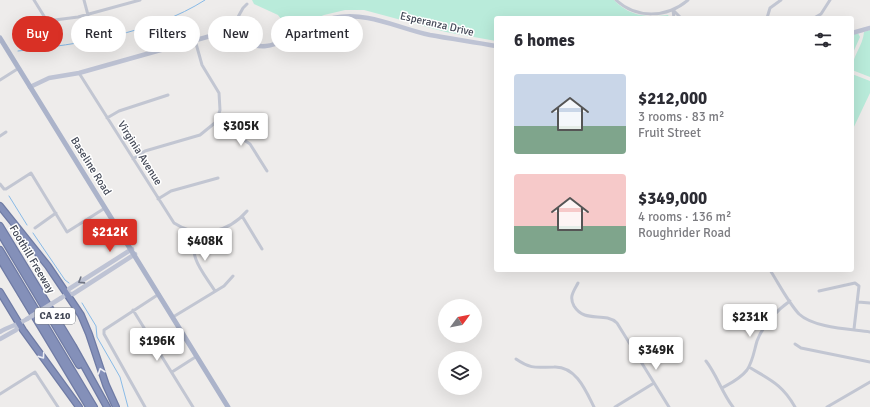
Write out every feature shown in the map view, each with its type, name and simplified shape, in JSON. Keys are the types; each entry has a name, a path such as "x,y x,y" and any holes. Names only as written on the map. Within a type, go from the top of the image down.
{"highway":[{"path":"0,206 45,261 86,325 100,369 116,407"},
{"name":"Foothill Freeway","path":"0,226 107,407"},
{"path":"0,234 104,407"},
{"path":"0,250 94,407"},
{"name":"CA 210","path":"0,259 89,407"},
{"path":"0,292 20,324 79,407"}],"main road":[{"name":"Esperanza Drive","path":"263,45 272,45 319,22 332,18 360,16 373,18 429,34 494,46"},
{"path":"854,32 870,28"},
{"name":"Baseline Road","path":"0,38 132,249 228,407"},
{"name":"Esperanza Drive","path":"30,87 49,78 79,73 153,52"},
{"path":"0,340 16,330 20,324 67,294 70,289 132,249"},
{"path":"67,294 73,294 135,254"},
{"path":"0,332 12,324 20,324"}],"street":[{"path":"34,0 47,21 88,15 131,1 140,0"},
{"path":"84,0 88,15"},
{"path":"616,0 630,10 642,14 657,14 673,10 688,0"},
{"path":"768,16 770,8 781,0"},
{"path":"818,16 821,14 830,0"},
{"path":"239,16 247,4"},
{"path":"673,10 674,16"},
{"path":"673,10 679,16"},
{"path":"133,158 144,150 200,135 216,122 220,110 219,93 202,65 198,52"},
{"path":"0,80 19,68"},
{"name":"Virginia Avenue","path":"79,73 174,223 194,232"},
{"path":"107,118 119,111 168,95"},
{"path":"216,122 250,144 267,171"},
{"path":"0,136 6,132"},
{"path":"0,184 4,189 6,189 31,174 67,232 105,208"},
{"path":"158,199 172,191 218,178"},
{"path":"215,291 193,254 192,247 194,232 206,232 231,225 247,211"},
{"path":"35,228 56,213"},
{"path":"242,216 262,249"},
{"path":"771,272 799,314 807,319 819,324 870,332"},
{"path":"173,317 224,286 233,276"},
{"path":"578,283 572,292 571,300 577,311 586,316 610,318 614,320 669,407"},
{"path":"819,291 855,283 859,286 854,329"},
{"path":"145,407 117,359 104,334 104,330 159,294"},
{"path":"722,388 738,379 749,367 760,335 777,310 790,300"},
{"path":"858,302 870,303"},
{"path":"133,310 193,407"},
{"path":"795,344 801,348 870,362"},
{"path":"172,372 198,356"},
{"path":"516,359 531,367 558,367 570,372 583,386 594,407"},
{"path":"706,361 714,372 733,407"},
{"path":"749,367 771,379 781,387 794,407"},
{"path":"0,394 35,372 58,407"},
{"path":"827,407 870,382"},
{"path":"615,407 654,383"}],"green space":[{"path":"252,0 614,0 632,13 646,16 494,16 494,41 446,32 364,10 345,10 322,16 279,16 254,4"},
{"path":"870,30 870,77 854,71 854,60 862,42 864,32"},
{"path":"858,33 860,37 854,50 854,34"},
{"path":"854,75 870,81 870,93 854,127"}],"waterway":[{"path":"63,45 114,36 139,29 184,12 205,0"},
{"path":"9,196 27,225"},
{"path":"33,233 65,280 69,283"},
{"path":"82,303 96,326 97,337 120,377 128,407"}]}
